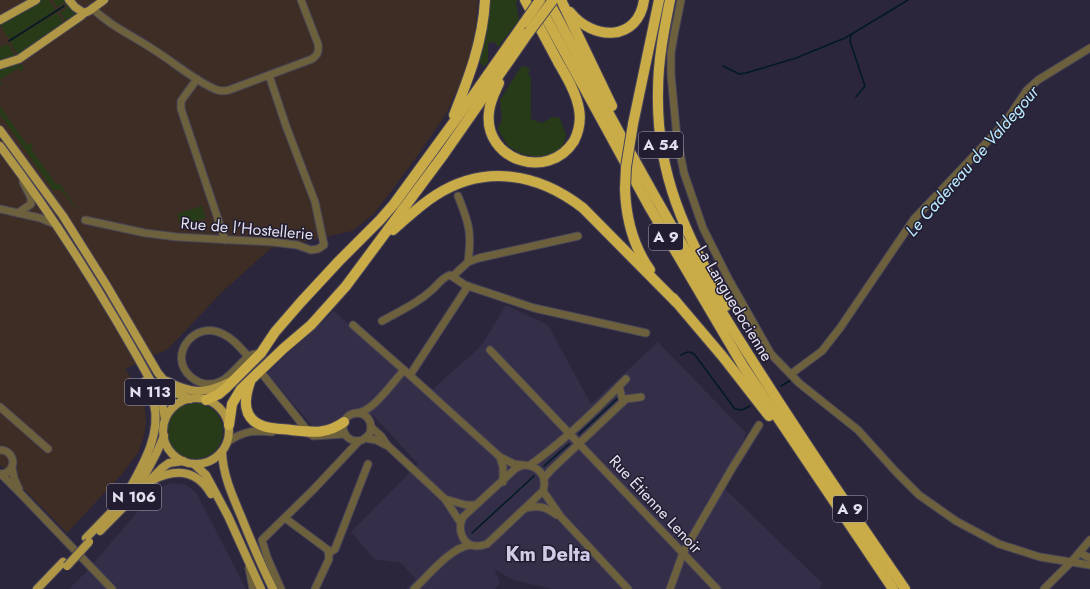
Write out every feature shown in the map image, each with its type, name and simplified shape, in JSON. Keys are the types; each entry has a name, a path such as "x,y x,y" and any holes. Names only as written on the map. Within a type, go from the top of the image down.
{"highway":[{"path":"445,134 453,120 473,66 480,38 485,0"},
{"path":"505,66 492,99 489,113 490,127 495,141 507,154 523,162 542,162 562,154 571,144 579,127 580,115 578,101 525,0"},
{"name":"La Languedocienne","path":"536,0 646,201 688,275 743,366 893,589"},
{"path":"229,425 232,404 241,389 311,324 346,286 436,165 505,66 540,0"},
{"name":"La Languedocienne","path":"548,0 641,172 735,332 817,461 905,589"},
{"path":"206,400 219,394 261,353 275,332 301,302 338,261 385,214 526,28 558,0"},
{"path":"558,0 603,87 641,172"},
{"path":"558,0 583,25 593,30 610,33 628,27 641,10 644,0"},
{"name":"A 54","path":"659,0 633,124 626,167 625,189 629,223 638,250 649,268 723,357 809,466"},
{"name":"A 54","path":"670,0 661,51 658,90 659,128 665,165 669,184 685,228 726,306 735,332"},
{"path":"377,244 426,202 455,185 490,176 509,176 525,179 552,188 583,208 676,302"},
{"path":"252,378 246,392 245,399 247,410 252,419 258,424 268,428 310,434 326,432 336,428 344,422"}],"main road":[{"path":"0,20 36,0"},
{"path":"69,0 75,7 84,13"},
{"path":"0,65 19,59 89,11 91,4 104,0"},
{"path":"0,130 63,216 107,286 162,379 174,392 190,399"},
{"path":"0,146 99,290 158,394 162,402 165,419"},
{"name":"N 113","path":"99,290 149,389 154,404 156,417 152,440 147,454 124,499"},
{"name":"N 113","path":"162,379 182,388 203,391 216,388 234,380"},
{"path":"190,399 206,400 217,405 223,411 229,425 227,442 222,452 203,463 194,464 183,461 173,454 167,447 164,436 163,429 165,419 170,410 182,400 190,399"},
{"name":"N 106","path":"44,589 146,473 164,436"},
{"path":"222,452 223,467 229,487 258,558 273,589"},
{"name":"N 106","path":"87,540 162,468 169,463 183,461"},
{"path":"194,464 206,475 228,516 261,589"},
{"path":"149,482 164,474 172,472 181,472 192,475 208,489 218,507 228,516"},
{"name":"N 106","path":"37,589 65,564"}],"street":[{"path":"91,4 110,24 152,48 197,79 223,91 312,59 316,56 319,51 318,44 301,0"},
{"path":"681,0 674,35 671,75 677,138 684,173 703,228 728,278 771,354 799,383 858,430 919,495 956,522 999,544 1040,557 1090,565"},
{"path":"791,374 822,351 840,328 914,219 1004,124 1027,90 1038,80 1090,48"},
{"name":"Rue de l'Hostellerie","path":"85,220 145,233 178,237 272,242 297,245 311,250 318,249 324,245 315,202 288,133 269,75"},
{"path":"197,79 181,101 181,109 225,240"},
{"path":"18,171 32,200 31,204 18,213"},
{"path":"458,196 469,226 471,241 468,262"},
{"path":"1,209 40,218 55,224"},
{"path":"453,276 468,262 479,258 578,236"},
{"path":"382,321 411,306 426,295 443,278 453,276 468,286 534,308 646,333"},
{"path":"410,375 468,286"},
{"path":"353,325 500,458 514,464 536,468 541,472 544,478 545,485 543,491 486,544 478,546 470,545 459,548 449,555 414,589"},
{"path":"246,354 238,345 224,334 207,330 199,332 186,342 182,358 183,366 188,375 194,380 209,385 224,380 250,355 261,353"},
{"name":"Rue Étienne Lenoir","path":"490,350 717,589"},
{"path":"348,452 347,436 343,430 344,422 349,415 363,412 372,406 404,370"},
{"path":"264,376 310,434"},
{"path":"460,522 475,505 503,482 516,468 542,457 571,436 626,378"},
{"path":"619,386 623,402"},
{"path":"544,478 626,399 641,397"},
{"path":"368,419 372,406"},
{"path":"0,407 48,449"},
{"path":"358,413 362,414 368,419 371,427 381,436 387,446"},
{"path":"670,589 683,553 730,470 759,425"},
{"path":"281,589 262,540 314,490 348,452 362,440 370,431 371,427"},
{"path":"227,442 242,433 249,431 347,436 362,440 376,440 387,446 445,499 460,522 460,534 456,545 449,555"},
{"path":"0,450 6,451 11,455 14,478 20,492"},
{"path":"500,458 503,467 503,482"},
{"path":"329,553 335,549 368,464"},
{"path":"1,474 8,473 12,468"},
{"path":"1,474 112,589"},
{"path":"543,491 560,517 628,589"},
{"path":"445,499 466,505 475,505"},
{"path":"526,508 536,506 546,508 560,517"},
{"path":"285,518 328,550 329,559 315,589"},
{"path":"460,534 470,545"},
{"path":"1044,589 1080,553 1090,540"},
{"path":"1080,553 1090,558"},
{"path":"247,558 253,589"}],"shaded area":[{"path":"0,0 478,0 473,55 446,114 413,162 374,214 352,231 270,249 221,293 168,349 125,369 141,392 145,406 146,423 144,436 138,453 122,474 67,533 0,465"},
{"path":"506,305 548,325 591,404 658,342 746,433 724,488 822,583 819,589 552,589 513,580 494,569 500,581 495,589 406,589 416,579 401,563 374,559 351,532 418,464 373,415 314,428 267,373 334,311 406,376 433,389 481,346"},
{"path":"170,483 187,485 197,494 246,589 69,589 86,572 157,489"}],"green space":[{"path":"41,0 49,0 55,9 54,11 10,39 8,38 0,24"},
{"path":"53,0 67,0 79,13 67,23 60,12 67,8 64,3 57,7"},
{"path":"490,0 518,0 516,3 519,20 498,47 494,42 488,43 488,63 484,67 479,61"},
{"path":"55,14 58,14 65,25 19,56 11,44 11,41"},
{"path":"8,44 16,58 0,63 0,47"},
{"path":"21,64 24,69 21,71 18,68 0,80 0,70"},
{"path":"525,66 530,69 528,74 531,77 531,119 542,123 553,117 560,118 566,135 562,149 540,158 519,153 507,145 498,129 502,119 500,100 520,68"},
{"path":"0,106 27,145 31,143 33,147 31,149 56,184 60,184 81,215 61,190 53,190 0,114"},
{"path":"202,206 206,218 181,226 177,214"},
{"path":"195,403 206,405 215,411 221,420 223,431 221,442 215,451 206,457 195,459 184,457 175,451 169,442 167,431 169,420 175,411 184,405"}],"waterway":[{"path":"723,66 739,74 796,58 845,38 908,0"},
{"path":"9,41 64,6"},
{"path":"851,34 850,41 865,86 856,97"},
{"name":"Le Cadereau de Valdegour","path":"681,355 688,352 695,355 735,409 742,410 750,406"},
{"path":"781,386 791,380"},
{"path":"579,434 618,398"},
{"path":"544,466 569,444"},
{"path":"472,533 534,476"}],"district":[{"name":"Km Delta","path":"548,554"}]}
